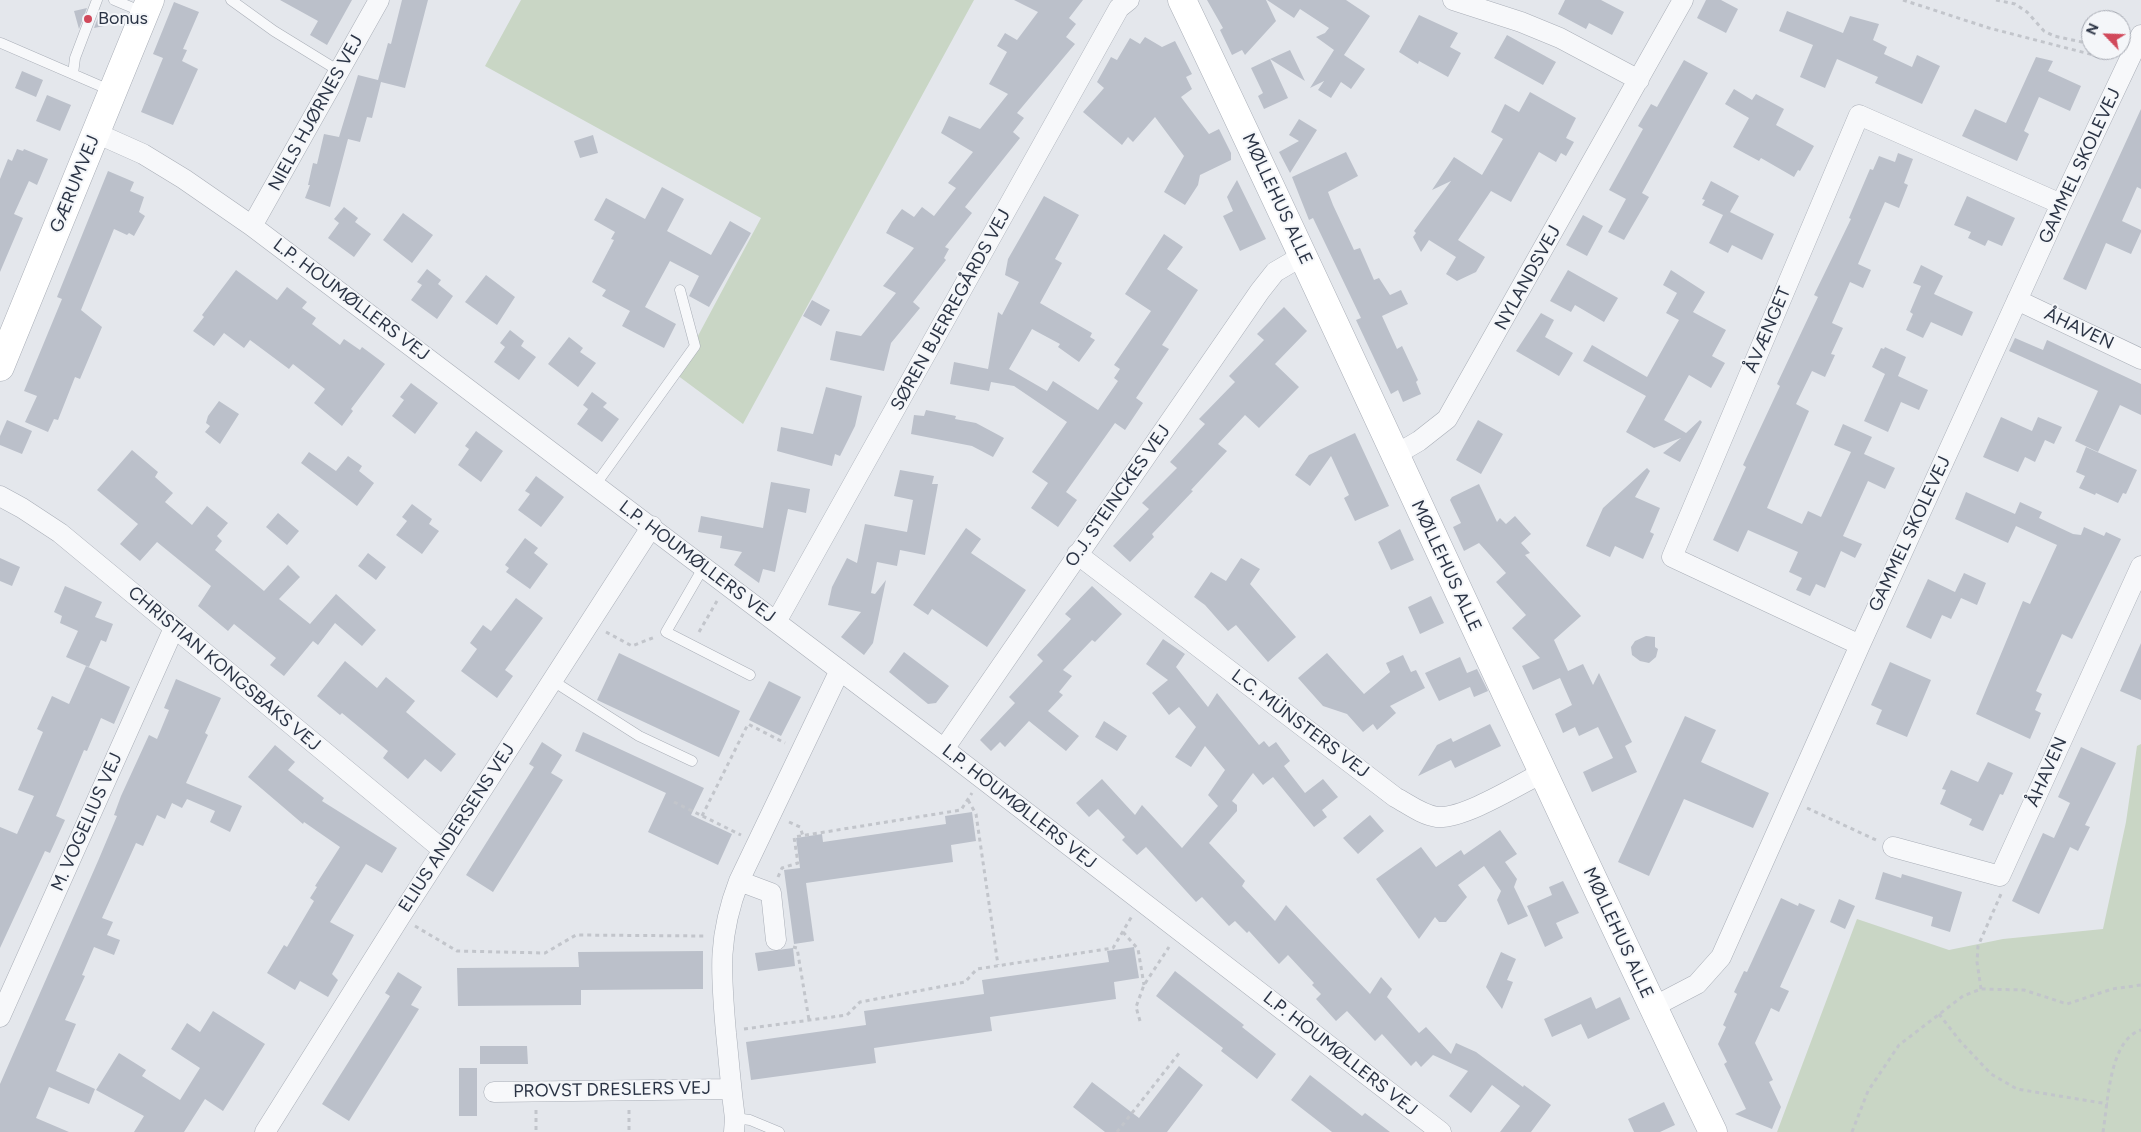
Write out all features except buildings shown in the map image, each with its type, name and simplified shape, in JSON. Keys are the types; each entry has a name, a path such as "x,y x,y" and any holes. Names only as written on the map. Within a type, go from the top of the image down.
{"street":[{"name":"NIELS HJØRNES VEJ","path":"252,226 380,0"},
{"name":"SØREN BJERREGÅRDS VEJ","path":"776,622 1119,8 1129,0"},
{"name":"MØLLEHUS ALLE","path":"1182,0 1304,256 1542,773 1713,1132"},
{"path":"1453,0 1521,22 1560,38 1638,80"},
{"name":"NYLANDSVEJ","path":"1395,455 1419,441 1447,419 1683,0"},
{"name":"GÆRUMVEJ","path":"0,367 147,7"},
{"name":"GAMMEL SKOLEVEJ","path":"1653,1007 1697,984 1721,957 2060,204 2141,35"},
{"name":"ÅVÆNGET","path":"1860,645 1672,557 1859,115 2060,204"},
{"name":"L.P. HOUMØLLERS VEJ","path":"96,133 143,154 252,226 652,526 703,568 944,749 1441,1132"},
{"name":"O.J. STEINCKES VEJ","path":"944,749 1260,290 1275,272 1304,256"},
{"name":"ÅHAVEN","path":"2017,300 2141,359"},
{"name":"CHRISTIAN KONGSBAKS VEJ","path":"0,496 60,533 443,850"},
{"name":"ELIUS ANDERSENS VEJ","path":"265,1132 400,917 652,526"},
{"name":"L.C. MÜNSTERS VEJ","path":"1077,554 1395,797 1423,813 1438,817 1479,806 1542,773"},
{"name":"ÅHAVEN","path":"2000,876 2141,566"},
{"name":"M. VOGELIUS VEJ","path":"0,1017 174,628"},
{"name":"PROVST DRESLERS VEJ","path":"734,1125 721,983 723,936 730,905 738,881 840,670"},
{"path":"1893,847 2000,876"},
{"path":"738,881 771,893 776,940"},
{"name":"PROVST DRESLERS VEJ","path":"494,1092 731,1089"}],"lane":[{"path":"73,74 75,58 97,0"},
{"path":"114,0 147,7"},
{"path":"235,1 274,31 339,71"},
{"path":"1,43 113,92"},
{"path":"596,484 694,346 680,290"},
{"path":"703,568 666,632 750,675"},
{"path":"553,682 640,736 692,761"},
{"name":"PROVST DRESLERS VEJ","path":"734,1125 750,1120 778,1132"}],"path":[{"path":"1903,0 1989,28 2128,64"},
{"path":"1996,0 2015,4 2027,12 2044,31 2054,36 2081,42"},
{"path":"692,646 726,585"},
{"path":"590,624 632,646 666,632"},
{"path":"702,816 748,724 801,751"},
{"path":"771,893 782,868 798,863 794,837 961,810 981,778"},
{"path":"968,799 976,814 998,966"},
{"path":"1791,800 1893,847"},
{"path":"674,802 757,844"},
{"path":"1981,989 1977,962 1978,946 2003,890 2000,876"},
{"path":"726,1032 847,1015 860,1002 965,982 977,969 1113,948 1142,901"},
{"path":"400,917 457,950 545,953 576,935 723,936"},
{"path":"1123,932 1138,950 1144,985"},
{"path":"1140,1021 1136,1007 1144,985 1180,932"},
{"path":"776,940 797,948 809,1020"},
{"path":"1852,1132 1868,1091 1899,1045 1963,996 1981,989 2024,990 2067,1004 2112,989 2141,985"},
{"path":"1939,1014 1960,1041 1991,1074 2017,1089 2108,1104"},
{"path":"2103,1132 2113,1069 2122,1044 2133,1033 2141,1030"},
{"path":"1117,1132 1180,1052"}],"green space":[{"path":"521,0 974,0 743,424 677,375 761,218 485,66"},
{"path":"2141,744 2141,1132 1777,1132 1857,919 1949,950 2003,939 2103,929 2126,822 2137,746"}],"place":[{"name":"Bonus","path":"88,19"}]}
